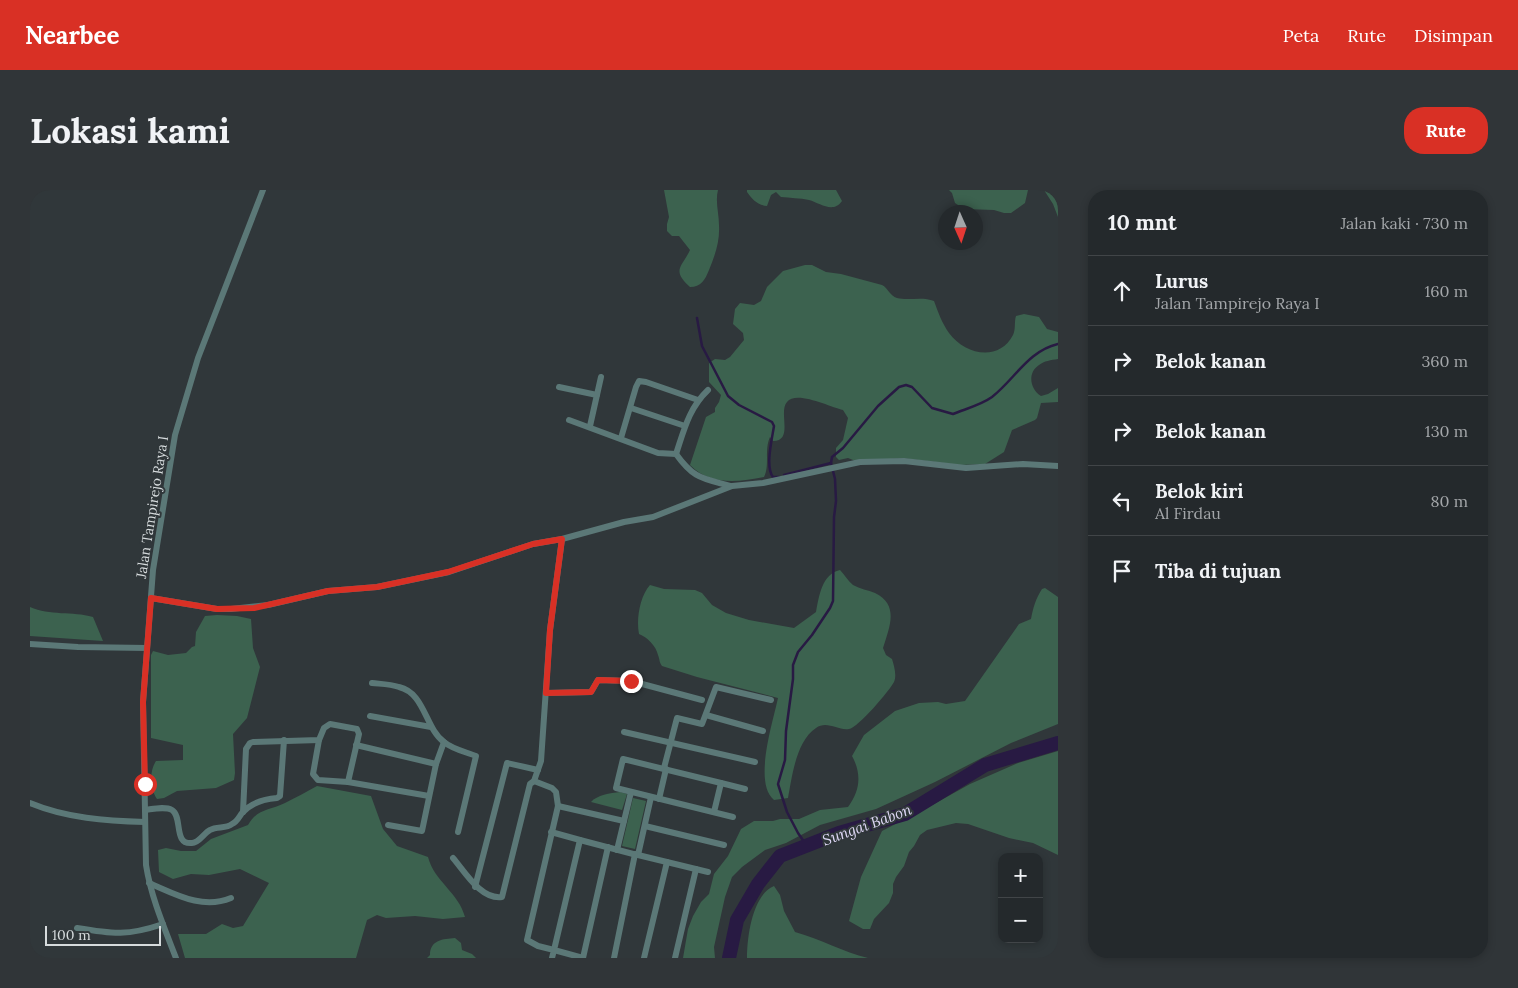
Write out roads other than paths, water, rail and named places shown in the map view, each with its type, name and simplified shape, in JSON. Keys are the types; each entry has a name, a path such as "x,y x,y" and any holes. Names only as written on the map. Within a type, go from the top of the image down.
{"street":[{"name":"Jalan Tampirejo Raya I","path":"176,958 149,883 146,865 143,702 153,570 175,435 198,358 262,190"},
{"path":"590,426 601,377"},
{"path":"621,438 636,387 641,381 698,400"},
{"path":"559,388 597,395"},
{"path":"708,390 698,400 690,413 676,454 684,467 695,476 732,486"},
{"path":"631,408 685,426"},
{"path":"569,420 590,426 658,453 676,454"},
{"path":"151,598 217,609 254,608 328,591 377,587 441,574 533,544 653,517 732,486 763,483 860,462 904,461 966,468 1023,464 1058,466"},
{"path":"454,858 475,887 498,898 502,897 530,784 534,781 541,761 550,630 562,539"},
{"path":"30,644 147,648"},
{"path":"546,693 591,692 598,680 631,681 702,700"},
{"path":"372,683 401,687 412,694 422,706 431,727 444,742 476,756 458,832"},
{"path":"660,799 677,718 702,724 716,687 771,700"},
{"path":"706,715 763,731"},
{"path":"370,716 431,727"},
{"path":"348,782 359,734 358,730 330,724 324,728 319,740 313,776 318,780 348,782 429,796"},
{"path":"624,732 755,762"},
{"path":"146,810 166,808 172,810 176,814 182,840 189,844 195,843 208,831 229,826 243,812 258,802 280,796 284,740"},
{"path":"243,812 247,746 253,742 319,740"},
{"path":"388,825 422,831 436,764 444,742"},
{"path":"356,745 436,764"},
{"path":"733,817 616,788 623,759 745,789"},
{"path":"475,887 507,763 538,770"},
{"path":"534,781 552,788 556,792 558,806 527,940 538,946 583,958 608,847"},
{"path":"714,812 721,783"},
{"path":"617,850 631,792"},
{"path":"614,958 652,797"},
{"path":"30,802 50,811 110,821 145,822"},
{"path":"558,806 624,821"},
{"path":"645,826 724,845"},
{"path":"551,832 708,872"},
{"path":"552,958 580,840"},
{"path":"644,958 666,862"},
{"path":"675,958 696,869"},
{"path":"149,883 176,896 204,903 231,898"},
{"path":"77,928 110,934 125,934 143,931 163,924"}],"waterway":[{"path":"697,318 702,346 728,396 739,405 772,422 774,426 769,467 773,477 779,477"},
{"path":"807,846 787,812 778,784 785,760 793,665 798,652 812,635 833,601 834,517 836,501 835,479 831,463 832,457 843,448 878,406 899,387 906,385 912,387 932,408 953,414 988,400 1030,359 1047,348 1058,344"},
{"path":"784,475 831,463"},
{"name":"Sungai Babon","path":"729,958 737,920 758,884 780,856 839,833 905,814 985,765 1058,743"}]}
